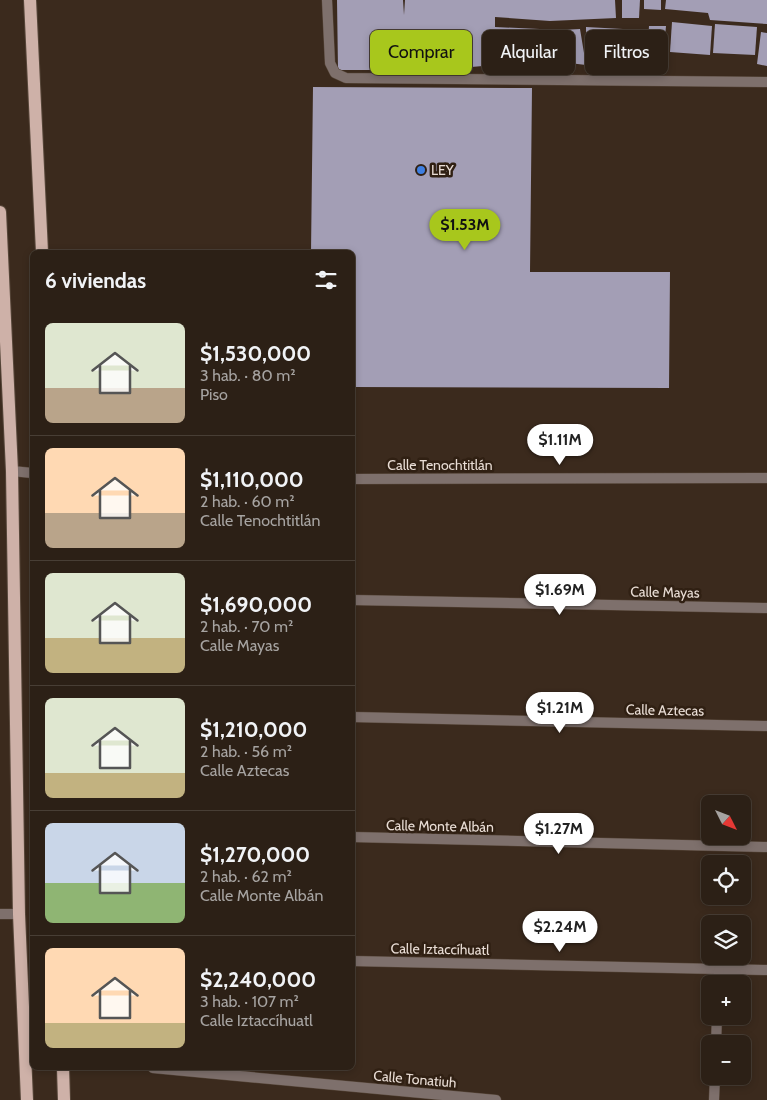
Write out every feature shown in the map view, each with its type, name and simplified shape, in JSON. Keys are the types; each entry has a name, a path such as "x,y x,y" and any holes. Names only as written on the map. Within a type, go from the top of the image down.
{"main road":[{"path":"30,0 42,250"},
{"path":"0,212 12,471 19,914 27,1100"},
{"path":"63,1070 64,1100"}],"street":[{"path":"326,0 330,63 335,73 346,78 767,82"},
{"path":"12,471 30,473"},
{"name":"Calle Tenochtitlán","path":"355,479 767,478"},
{"name":"Calle Mayas","path":"355,600 767,608"},
{"name":"Calle Aztecas","path":"355,717 767,726"},
{"name":"Calle Monte Albán","path":"355,837 767,847"},
{"path":"0,914 19,914"},
{"name":"Calle Iztaccíhuatl","path":"355,961 767,970"},
{"path":"719,970 719,975"},
{"name":"Calle Tonatiuh","path":"174,1070 496,1100"},
{"path":"714,1100 715,1085"}],"building":[{"path":"337,0 403,0 404,15 405,0 615,0 616,18 550,21 495,17 495,27 561,30 482,30 482,66 472,67 472,30 370,30 370,70 338,70"},
{"path":"622,0 640,0 639,18 622,18"},
{"path":"644,0 661,0 661,10 644,9"},
{"path":"666,0 767,0 767,24 710,20 708,13 665,9"},
{"path":"672,22 712,26 710,55 670,52"},
{"path":"715,24 757,27 755,55 713,53"},
{"path":"649,26 666,26 666,30 649,30"},
{"path":"586,27 623,29 586,30"},
{"path":"580,29 585,65 575,64 575,30 561,30"},
{"path":"623,29 644,30 623,30"},
{"path":"761,32 767,33 767,66 757,64"},
{"name":"LEY","path":"313,87 532,88 530,272 670,272 669,388 355,387 355,250 311,250"}],"place":[{"name":"LEY","path":"421,170"}]}
